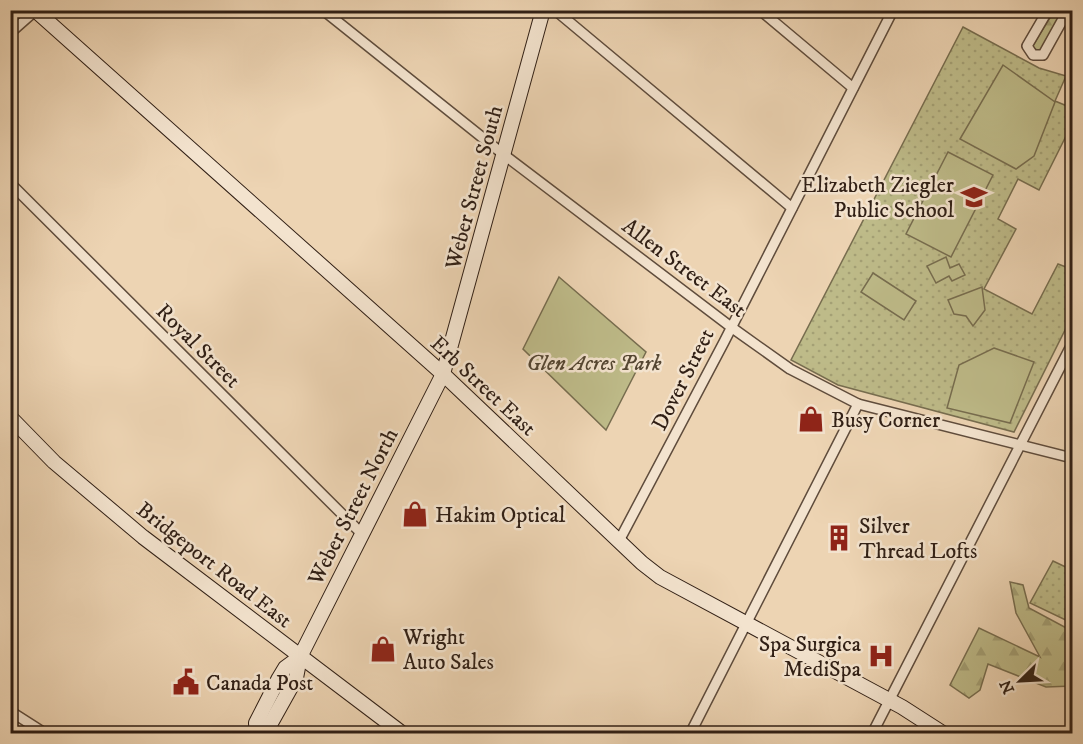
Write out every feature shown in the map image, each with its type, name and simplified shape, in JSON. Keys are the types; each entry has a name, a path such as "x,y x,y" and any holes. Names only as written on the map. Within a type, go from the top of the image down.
{"main road":[{"name":"Weber Street South","path":"443,374 543,10"},
{"name":"Erb Street East","path":"35,11 443,374 660,577 890,700 944,734"},
{"name":"Weber Street North","path":"263,734 296,678 300,657 443,374"},
{"name":"Bridgeport Road East","path":"10,417 54,462 143,537 403,734"},
{"name":"Weber Street North","path":"257,734 256,723 279,678 285,668 300,657"}],"street":[{"name":"Allen Street East","path":"323,10 503,154 790,369 858,404 1072,458"},
{"path":"555,10 792,208"},
{"path":"760,10 854,88"},
{"name":"Dover Street","path":"619,541 854,88 892,10"},
{"path":"1048,10 1027,46 1033,55 1043,55 1068,10"},
{"path":"10,33 35,11"},
{"name":"Royal Street","path":"10,183 361,533"},
{"path":"872,734 1072,344"},
{"path":"690,734 858,404"},
{"path":"10,711 46,734"}],"green space":[{"path":"1054,11 1063,11 1040,52 1032,47"},
{"name":"Elizabeth Ziegler Public School","path":"963,27 1039,68 1066,76 1055,101 1072,108 1072,124 1039,190 1018,179 998,219 1016,229 984,289 1032,314 1058,264 1066,267 1072,254 1072,316 1014,432 838,385 791,360"},
{"path":"1003,65 1055,102 1034,156 1016,169 960,139"},
{"path":"948,152 993,175 951,257 906,234"},
{"path":"946,257 950,268 959,264 965,275 952,281 949,276 936,283 927,266"},
{"path":"873,273 916,301 904,320 861,292"},
{"name":"Glen Acres Park","path":"559,277 646,352 606,430 523,349"},
{"path":"982,287 985,310 973,326 966,316 954,314 948,300"},
{"path":"994,348 1034,362 1010,423 947,408 959,365"},
{"path":"1053,561 1072,570 1072,623 1030,603"},
{"path":"1010,582 1023,585 1029,608 1072,631 1072,686 1046,687 988,664 980,690 969,698 950,685 979,628 1040,657 1016,613"}],"place":[{"name":"Elizabeth Ziegler Public School","path":"974,197"},
{"name":"Busy Corner","path":"811,419"},
{"name":"Hakim Optical","path":"415,514"},
{"name":"Silver Thread Lofts","path":"839,538"},
{"name":"Wright Auto Sales","path":"383,649"},
{"name":"Spa Surgica MediSpa","path":"881,656"},
{"name":"Canada Post","path":"186,682"}]}
